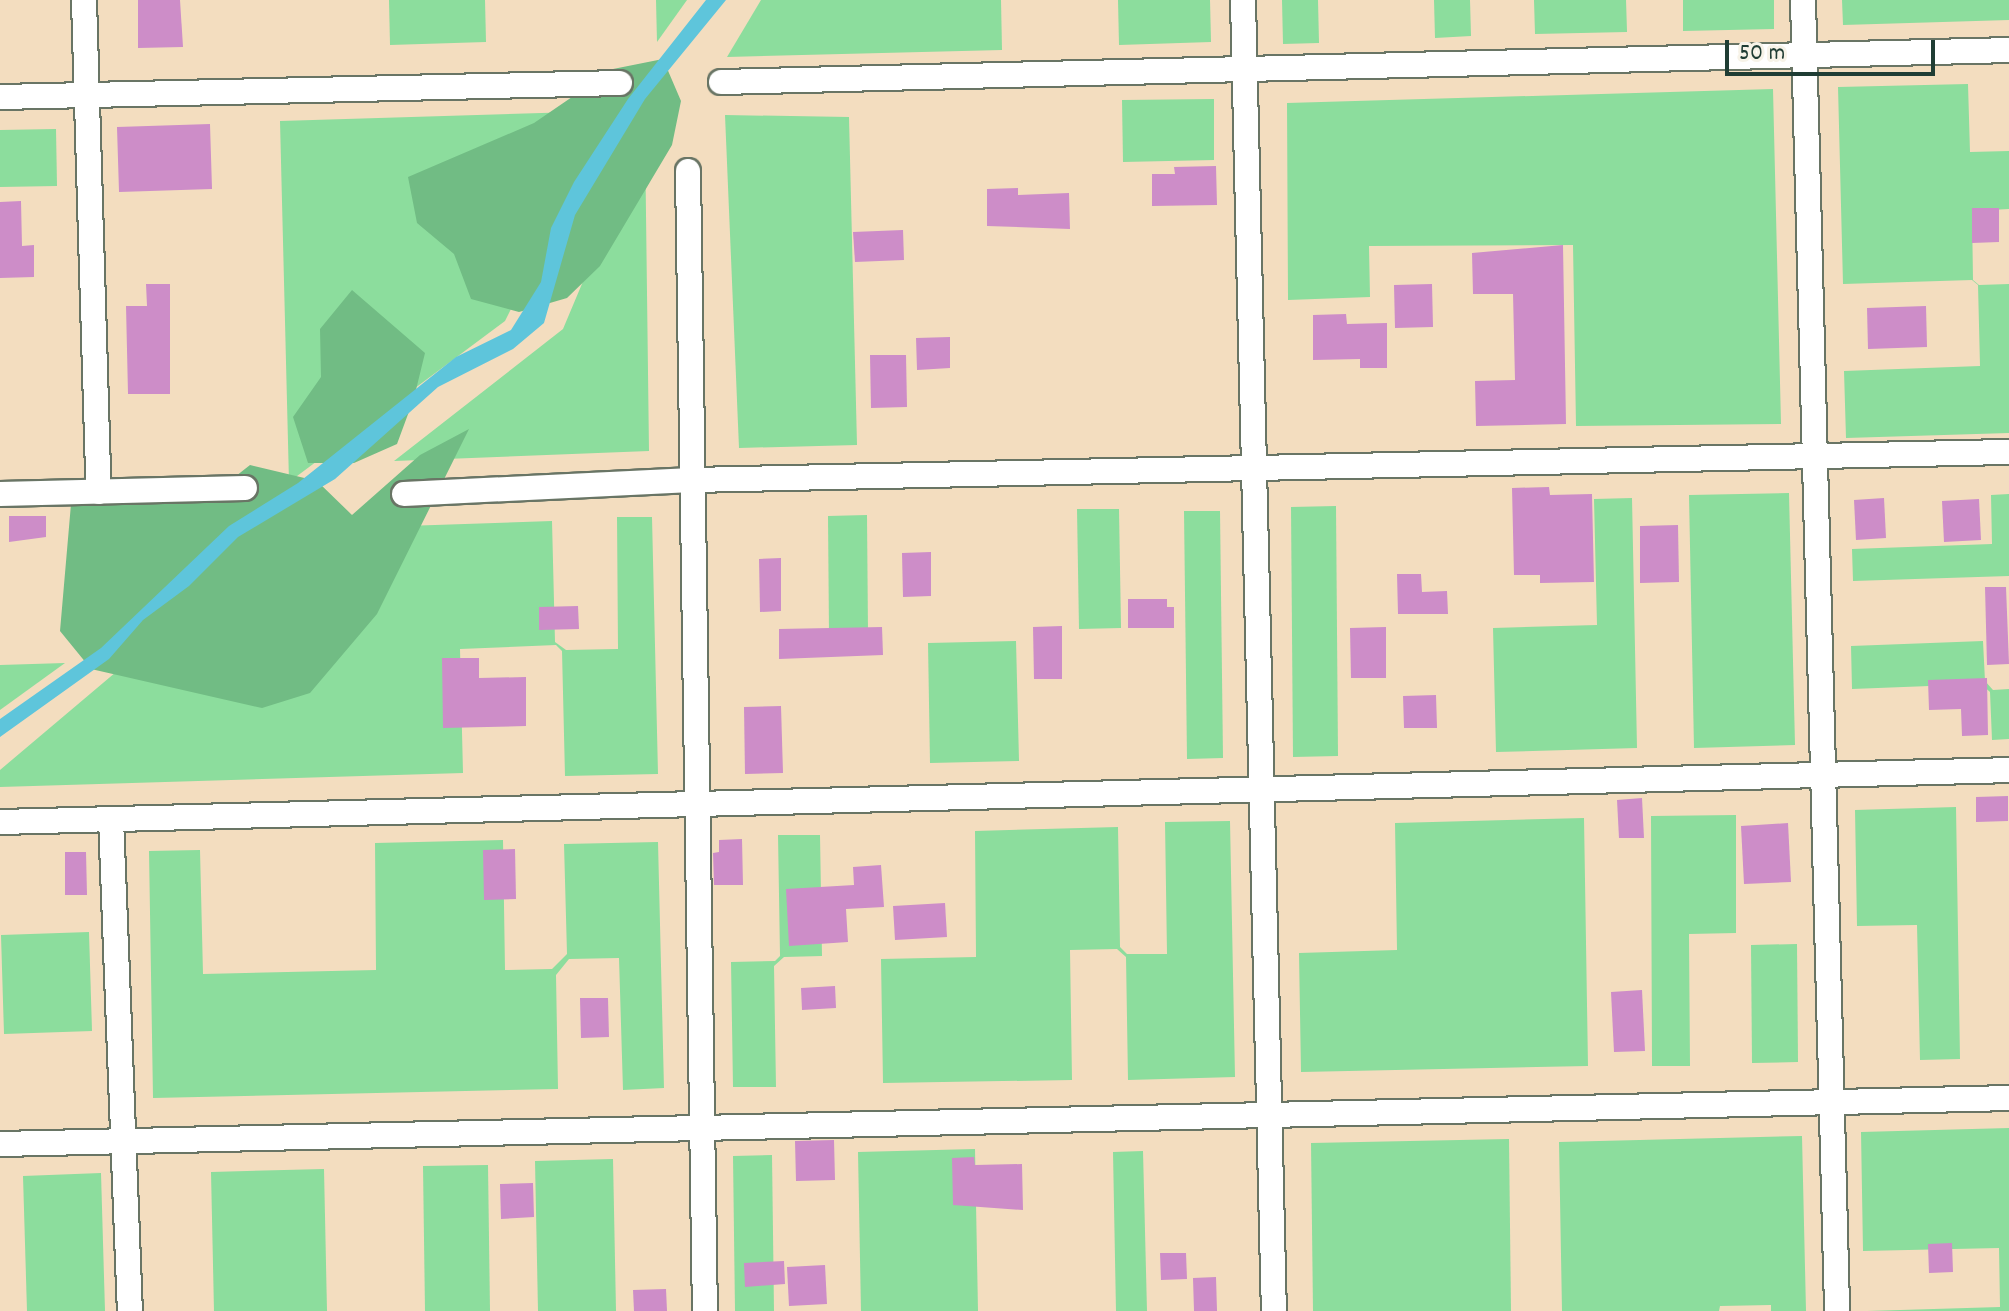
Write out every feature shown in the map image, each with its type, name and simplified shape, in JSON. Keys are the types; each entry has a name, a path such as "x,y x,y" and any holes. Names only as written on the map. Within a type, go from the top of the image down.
{"street":[{"path":"84,0 99,492"},
{"path":"1243,0 1274,1311"},
{"path":"1803,0 1837,1311"},
{"path":"721,82 2009,50"},
{"path":"0,97 620,83"},
{"path":"688,171 705,1311"},
{"path":"404,494 692,480 2009,452"},
{"path":"0,494 245,488"},
{"path":"0,822 2009,770"},
{"path":"111,819 130,1311"},
{"path":"0,1144 2009,1098"}],"green space":[{"path":"389,0 485,0 486,42 390,45"},
{"path":"656,0 687,0 657,42"},
{"path":"761,0 1001,0 1002,50 727,57"},
{"path":"1118,0 1210,0 1211,42 1119,45"},
{"path":"1282,0 1318,0 1319,43 1283,44"},
{"path":"1434,0 1470,0 1471,36 1435,38"},
{"path":"1534,0 1626,0 1627,32 1535,34"},
{"path":"1683,0 1774,0 1774,29 1683,31"},
{"path":"1842,0 2009,0 2009,20 1843,25"},
{"path":"663,59 681,101 672,145 600,266 567,298 519,312 471,299 454,254 417,223 408,177 534,123 613,69"},
{"path":"1968,84 1970,152 2009,151 2009,209 1972,211 1973,280 1979,285 2009,284 2009,433 1846,438 1844,371 1980,366 1978,285 1972,280 1843,284 1838,87"},
{"path":"1773,89 1781,424 1576,426 1573,245 1369,246 1370,297 1288,300 1287,103"},
{"path":"1214,99 1214,160 1123,162 1122,100"},
{"path":"609,111 505,321 289,482 280,121"},
{"path":"725,115 849,117 857,445 739,448"},
{"path":"56,129 57,186 0,187 0,130"},
{"path":"645,134 649,451 394,461 563,329"},
{"path":"352,290 425,353 414,398 397,444 354,463 308,463 293,417 321,377 320,329"},
{"path":"469,429 377,614 310,693 262,708 91,669 60,631 71,504 203,502 250,465 317,481 352,515 420,455"},
{"path":"1789,493 1795,745 1694,748 1689,495"},
{"path":"2009,494 2009,576 1853,581 1852,549 1992,544 1991,495"},
{"path":"1632,498 1637,748 1496,752 1493,628 1597,625 1594,499"},
{"path":"1336,506 1338,756 1293,757 1291,507"},
{"path":"1077,509 1119,509 1121,628 1079,629"},
{"path":"1184,511 1220,511 1223,758 1187,759"},
{"path":"867,515 868,634 829,634 828,516"},
{"path":"617,517 652,517 658,774 565,776 562,651 556,645 460,649 463,773 0,787 0,770 284,530 552,521 555,642 566,650 618,649"},
{"path":"1016,641 1019,761 930,763 928,643"},
{"path":"1983,641 1985,681 1993,690 2009,689 2009,739 1992,740 1990,692 1981,684 1852,689 1851,646"},
{"path":"65,663 0,710 0,665"},
{"path":"1956,807 1960,1059 1920,1060 1917,925 1857,926 1855,810"},
{"path":"1736,815 1736,933 1689,934 1690,1066 1652,1066 1651,816"},
{"path":"1584,818 1588,1066 1301,1072 1299,953 1397,950 1395,823"},
{"path":"1230,821 1235,1077 1128,1080 1126,957 1117,949 1070,950 1072,1080 883,1083 881,959 976,957 975,831 1118,827 1120,947 1127,954 1167,954 1165,822"},
{"path":"778,835 820,835 822,956 784,957 774,966 776,1087 733,1087 731,962 775,961 780,956"},
{"path":"503,840 505,970 552,969 567,954 564,844 658,842 664,1088 623,1090 619,958 569,959 556,975 558,1089 153,1098 149,851 200,850 203,974 376,970 375,843"},
{"path":"89,932 92,1031 4,1034 1,935"},
{"path":"1797,944 1798,1062 1752,1063 1751,945"},
{"path":"2009,1128 2009,1311 1867,1311 2000,1307 1999,1248 1863,1251 1861,1132"},
{"path":"1802,1136 1806,1311 1771,1311 1771,1305 1720,1306 1719,1311 1562,1311 1559,1142"},
{"path":"1509,1139 1511,1311 1313,1311 1311,1143"},
{"path":"975,1149 978,1311 861,1311 858,1152"},
{"path":"1143,1151 1147,1311 1116,1311 1113,1152"},
{"path":"772,1155 774,1311 735,1311 733,1156"},
{"path":"613,1159 616,1311 538,1311 535,1161"},
{"path":"488,1165 490,1311 425,1311 423,1166"},
{"path":"324,1169 327,1311 214,1311 211,1172"},
{"path":"101,1173 105,1311 27,1311 23,1176"}],"water":[{"path":"706,0 726,0 645,99 575,215 544,323 513,349 438,387 335,479 238,537 189,586 143,620 109,659 0,737 0,719 101,648 229,526 298,483 456,357 511,330 541,282 551,228 574,182 628,99"}],"building":[{"path":"138,0 180,0 183,47 138,48"},
{"path":"210,124 212,189 119,192 117,127"},
{"path":"1216,166 1217,205 1152,206 1152,174 1175,174 1174,167"},
{"path":"1018,188 1018,195 1069,193 1070,229 987,226 987,189"},
{"path":"21,201 22,246 34,245 34,277 0,278 0,202"},
{"path":"1972,208 1999,208 1999,242 1972,243"},
{"path":"903,230 904,260 855,262 853,232"},
{"path":"1563,245 1566,424 1476,426 1475,381 1515,380 1513,294 1473,294 1472,253"},
{"path":"146,284 170,284 170,394 128,394 126,306 147,306"},
{"path":"1432,284 1433,327 1395,328 1394,285"},
{"path":"1926,306 1927,347 1868,349 1867,308"},
{"path":"1346,314 1347,324 1387,323 1387,368 1360,368 1360,359 1313,360 1313,315"},
{"path":"950,337 950,368 917,370 916,338"},
{"path":"870,355 906,355 907,407 871,408"},
{"path":"1549,487 1550,495 1592,494 1594,582 1540,583 1540,575 1514,575 1512,488"},
{"path":"1884,498 1886,538 1856,540 1854,500"},
{"path":"1979,499 1981,540 1944,542 1942,501"},
{"path":"9,516 46,516 46,537 9,542"},
{"path":"1678,525 1679,582 1640,583 1640,526"},
{"path":"931,552 931,596 903,597 902,553"},
{"path":"781,558 781,611 760,612 759,559"},
{"path":"1397,574 1421,574 1422,592 1447,591 1448,614 1398,614"},
{"path":"1985,587 2006,587 2009,664 1987,665"},
{"path":"1128,599 1167,599 1167,607 1174,607 1174,628 1128,628"},
{"path":"578,606 579,629 539,630 539,607"},
{"path":"1062,626 1062,679 1034,679 1033,627"},
{"path":"882,627 883,655 779,659 779,629"},
{"path":"1386,627 1386,678 1351,678 1350,628"},
{"path":"442,658 479,658 479,678 526,677 526,726 443,728"},
{"path":"1987,678 1988,735 1962,736 1961,709 1929,710 1928,680"},
{"path":"1436,695 1437,728 1404,728 1403,696"},
{"path":"781,706 783,773 745,774 744,707"},
{"path":"2008,796 2008,821 1976,822 1976,797"},
{"path":"1642,798 1644,838 1619,838 1617,800"},
{"path":"1788,823 1791,882 1744,884 1741,826"},
{"path":"742,839 743,885 714,885 713,853 719,852 719,840"},
{"path":"515,849 516,899 484,900 483,850"},
{"path":"65,852 86,852 87,895 65,895"},
{"path":"881,865 884,907 846,909 848,942 789,946 786,889 854,885 853,867"},
{"path":"945,903 947,937 895,940 893,906"},
{"path":"835,986 836,1008 802,1010 801,988"},
{"path":"1642,990 1645,1051 1614,1052 1611,992"},
{"path":"580,998 608,998 609,1037 581,1038"},
{"path":"834,1140 835,1180 796,1181 795,1141"},
{"path":"974,1157 975,1165 1022,1164 1023,1210 953,1205 952,1158"},
{"path":"533,1183 534,1217 501,1219 500,1184"},
{"path":"1952,1243 1953,1272 1929,1273 1928,1244"},
{"path":"1160,1253 1186,1253 1187,1279 1161,1280"},
{"path":"784,1261 785,1284 745,1287 744,1263"},
{"path":"825,1265 827,1304 789,1306 787,1267"},
{"path":"1216,1277 1217,1311 1194,1311 1193,1278"},
{"path":"666,1289 667,1311 634,1311 633,1290"}]}
